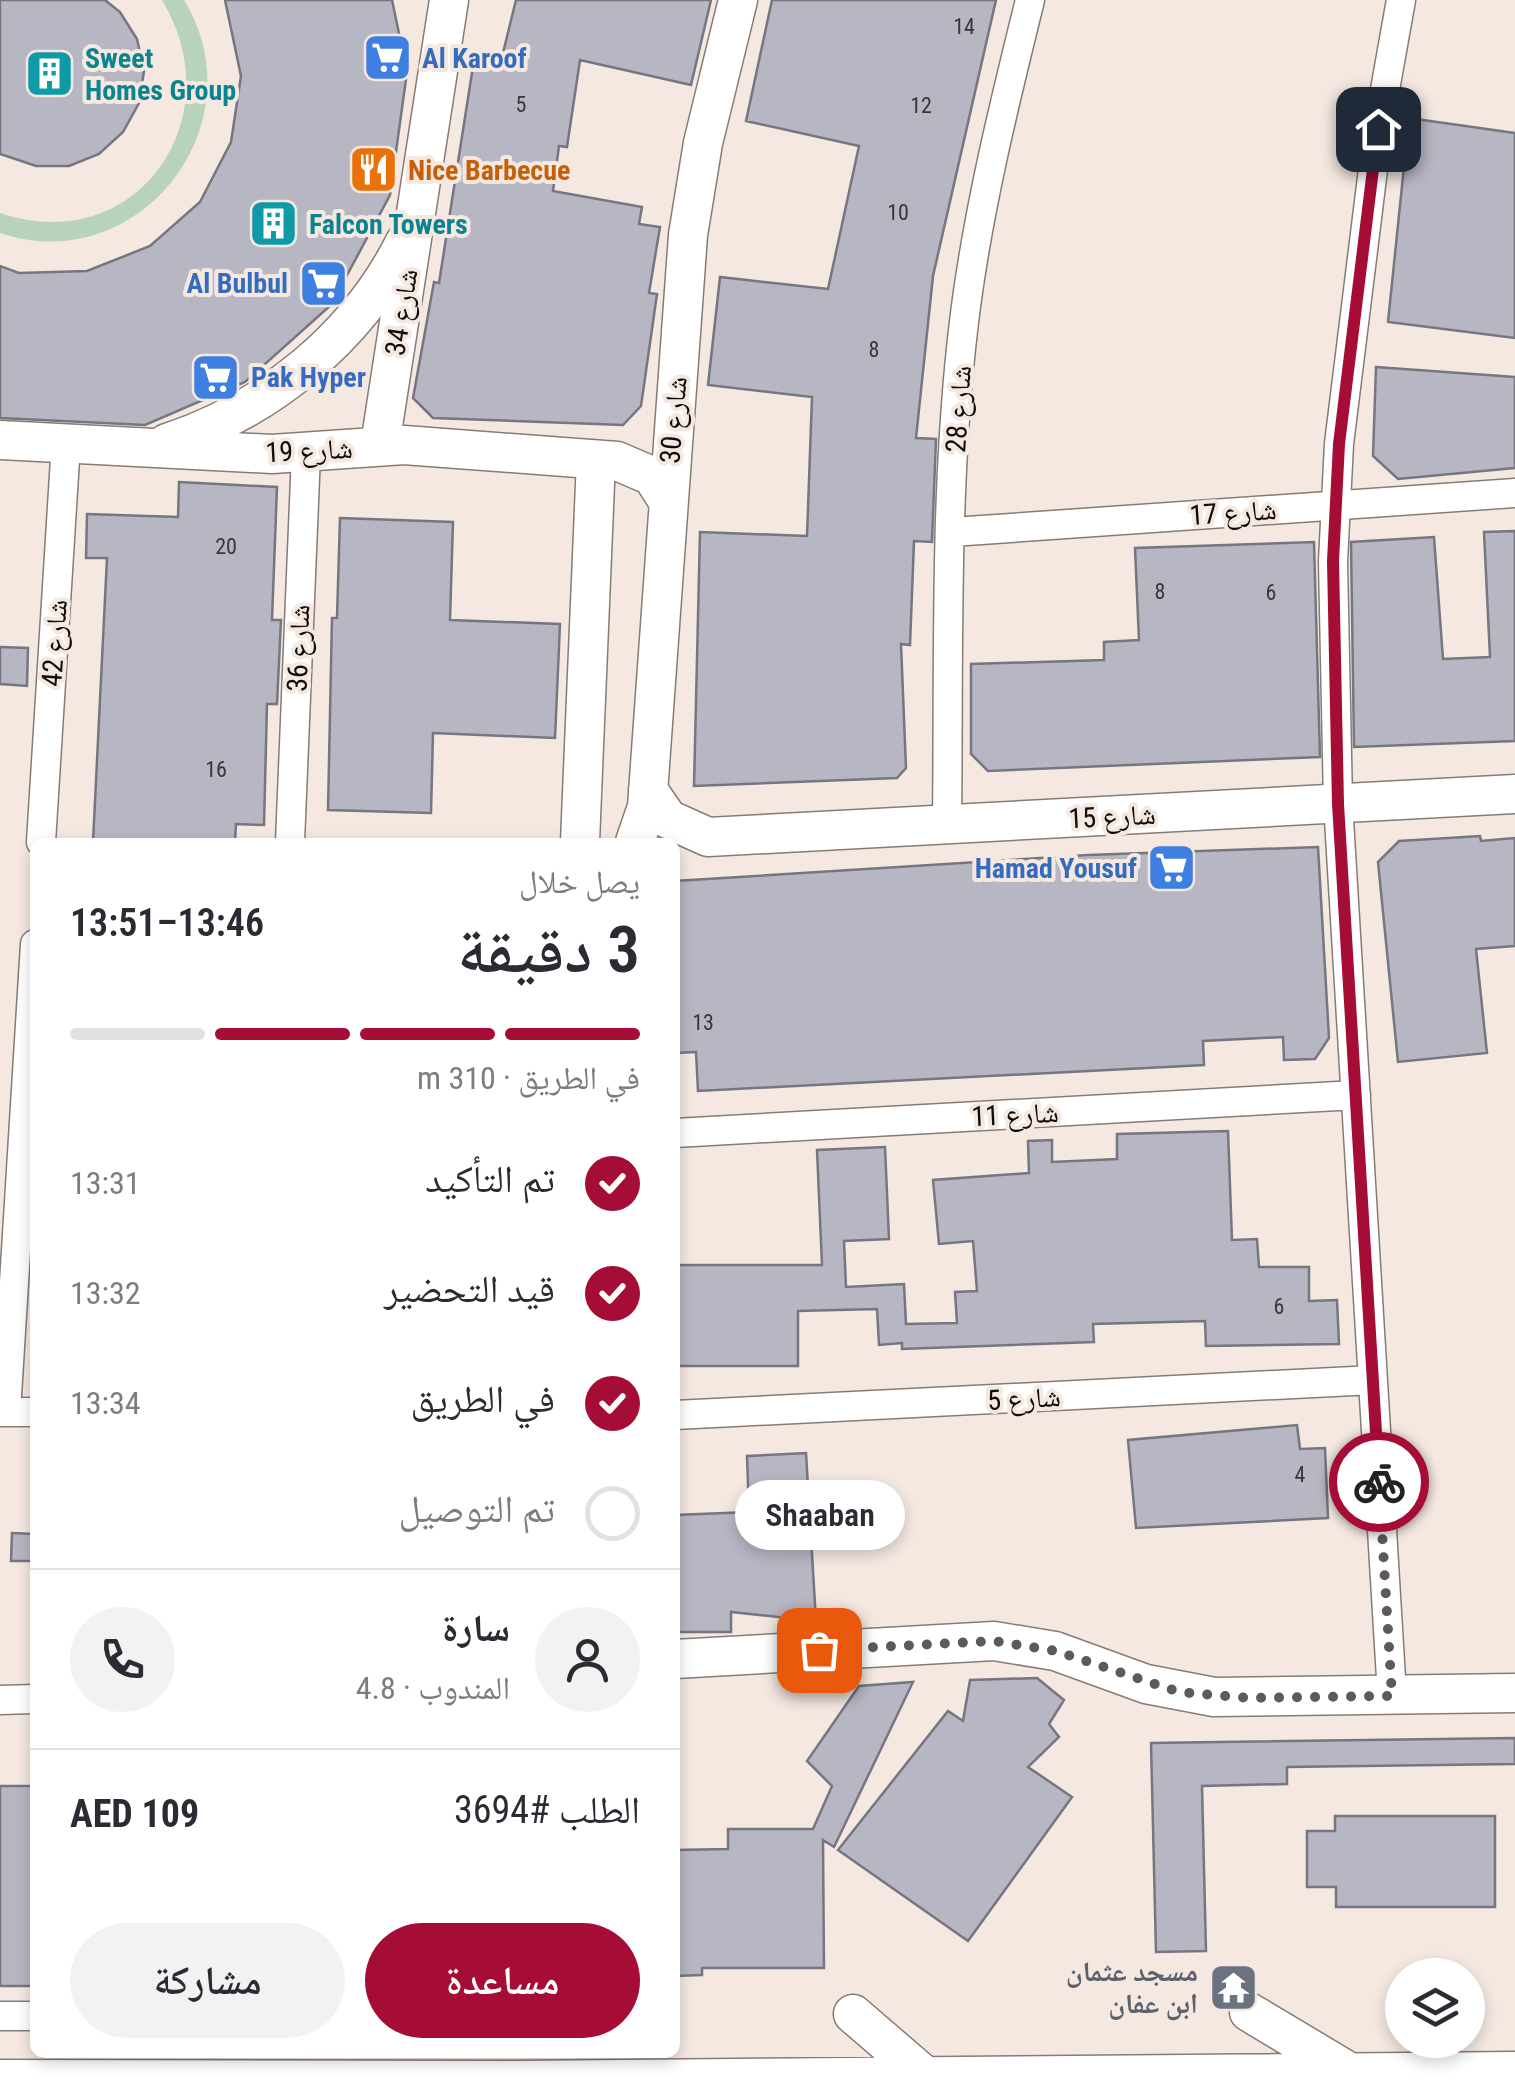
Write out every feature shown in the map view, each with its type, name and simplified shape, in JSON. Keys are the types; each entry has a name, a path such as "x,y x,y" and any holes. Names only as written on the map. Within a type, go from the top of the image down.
{"street":[{"name":"شارع 30","path":"636,838 648,790 666,498 694,188 738,0"},
{"name":"شارع 28","path":"946,825 952,532 964,322 1030,0"},
{"path":"1392,1696 1338,804 1334,506 1378,129 1402,0"},
{"name":"شارع 34","path":"380,445 445,6"},
{"path":"150,449 224,420 292,378 350,324 397,258 415,222"},
{"path":"580,838 580,794 606,460 673,419"},
{"name":"شارع 19","path":"0,440 306,454 380,445 606,460 652,476 666,498"},
{"name":"شارع 42","path":"42,838 66,443"},
{"name":"شارع 36","path":"290,838 306,454"},
{"name":"شارع 17","path":"952,532 1515,493"},
{"name":"شارع 15","path":"648,790 668,819 692,843 1515,794"},
{"path":"580,794 593,823 608,838"},
{"path":"30,1017 3,1412 30,1412"},
{"name":"شارع 11","path":"680,1133 1356,1094"},
{"name":"شارع 5","path":"680,1415 1373,1380"},
{"path":"680,1659 994,1641 1056,1651 1179,1692 1248,1698 1515,1693"},
{"path":"0,1700 30,1699"},
{"path":"1249,2012 1348,2071"},
{"path":"853,2014 925,2076"},
{"path":"0,2016 30,2016"},
{"path":"0,2079 570,2065 925,2076 1515,2070"}],"green space":[{"path":"162,0 184,0 204,48 207,95 196,141 173,181 139,213 98,234 51,242 0,233 0,213 49,222 93,216 130,197 159,168 178,132 186,90 181,45"}],"building":[{"path":"0,0 105,0 120,12 137,39 144,71 139,103 123,132 99,154 69,166 36,166 0,154"},
{"name":"Falcon Towers","path":"225,0 392,0 407,72 390,195 331,305 245,382 145,425 0,418 0,266 19,273 87,271 150,246 200,202 231,142 241,76"},
{"path":"516,0 711,0 691,85 580,60 567,147 559,146 553,191 642,207 639,224 660,227 649,293 657,294 641,406 623,425 433,418 413,398 434,282 439,283 474,60 500,65"},
{"path":"772,0 996,0 933,276 916,438 936,439 932,542 914,541 910,645 901,644 906,768 897,778 694,786 700,532 807,536 812,397 708,385 720,277 828,289 859,146 746,121"},
{"path":"1409,118 1515,133 1515,338 1388,322"},
{"path":"1376,367 1515,377 1515,468 1398,479 1373,456"},
{"path":"179,482 277,487 272,620 281,620 277,704 267,704 264,825 236,824 235,838 93,838 107,558 86,558 87,514 178,517"},
{"path":"340,518 453,522 450,620 560,624 555,738 433,733 431,813 328,810 332,618 337,618"},
{"path":"1515,531 1515,741 1354,747 1351,542 1434,537 1443,659 1490,657 1484,532"},
{"path":"1314,542 1320,757 988,771 971,754 971,664 1104,660 1104,642 1139,640 1135,548"},
{"path":"0,647 28,648 27,686 0,684"},
{"path":"1480,836 1481,841 1515,838 1515,946 1476,949 1487,1053 1398,1062 1378,862 1399,841"},
{"path":"1318,847 1329,1038 1315,1059 1284,1060 1283,1037 1203,1041 1204,1065 698,1091 696,1052 680,1053 680,881 1088,855"},
{"path":"1228,1131 1232,1240 1257,1239 1259,1267 1309,1267 1309,1301 1337,1300 1339,1344 1206,1346 1205,1321 1093,1324 1094,1342 902,1349 902,1343 879,1345 877,1309 798,1311 798,1366 680,1366 680,1265 822,1265 817,1150 885,1147 889,1239 844,1241 846,1287 904,1284 906,1324 957,1323 955,1292 977,1291 973,1241 939,1244 933,1180 1029,1173 1028,1141 1052,1140 1052,1162 1117,1159 1117,1134"},
{"path":"1297,1425 1300,1449 1325,1448 1328,1518 1136,1528 1128,1440"},
{"path":"806,1453 816,1621 731,1612 731,1632 680,1632 680,1515 749,1512 747,1456"},
{"path":"12,1533 30,1534 30,1561 11,1561"},
{"path":"1037,1678 1064,1700 1049,1724 1059,1737 1028,1767 1072,1797 968,1941 838,1850 948,1711 963,1721 970,1680"},
{"path":"913,1682 834,1847 823,1840 824,1968 702,1968 702,1975 680,1976 680,1850 728,1849 728,1829 813,1829 832,1786 807,1761 859,1686"},
{"path":"1515,1738 1515,1764 1287,1767 1287,1784 1202,1786 1206,1951 1156,1952 1151,1743"},
{"path":"0,1786 30,1786 30,1986 0,1986"},
{"path":"1335,1816 1495,1816 1495,1907 1336,1907 1336,1887 1307,1887 1307,1831 1335,1831"}],"way so far":[{"path":"819,1650 994,1641 1056,1651 1146,1684 1214,1697 1392,1696 1379,1482"}],"place":[{"name":"Al Karoof","path":"387,58"},
{"name":"Sweet Homes Group","path":"50,74"},
{"name":"Nice Barbecue","path":"373,170"},
{"name":"Falcon Towers","path":"274,224"},
{"name":"Al Bulbul","path":"323,283"},
{"name":"Pak Hyper","path":"216,377"},
{"name":"Hamad Yousuf","path":"1172,868"},
{"name":"Shaaban","path":"819,1650"},
{"name":"مسجد عثمان ابن عفان","path":"1233,1987"}],"route":[{"path":"1378,129 1339,444 1333,561 1338,804 1379,1482"}]}
